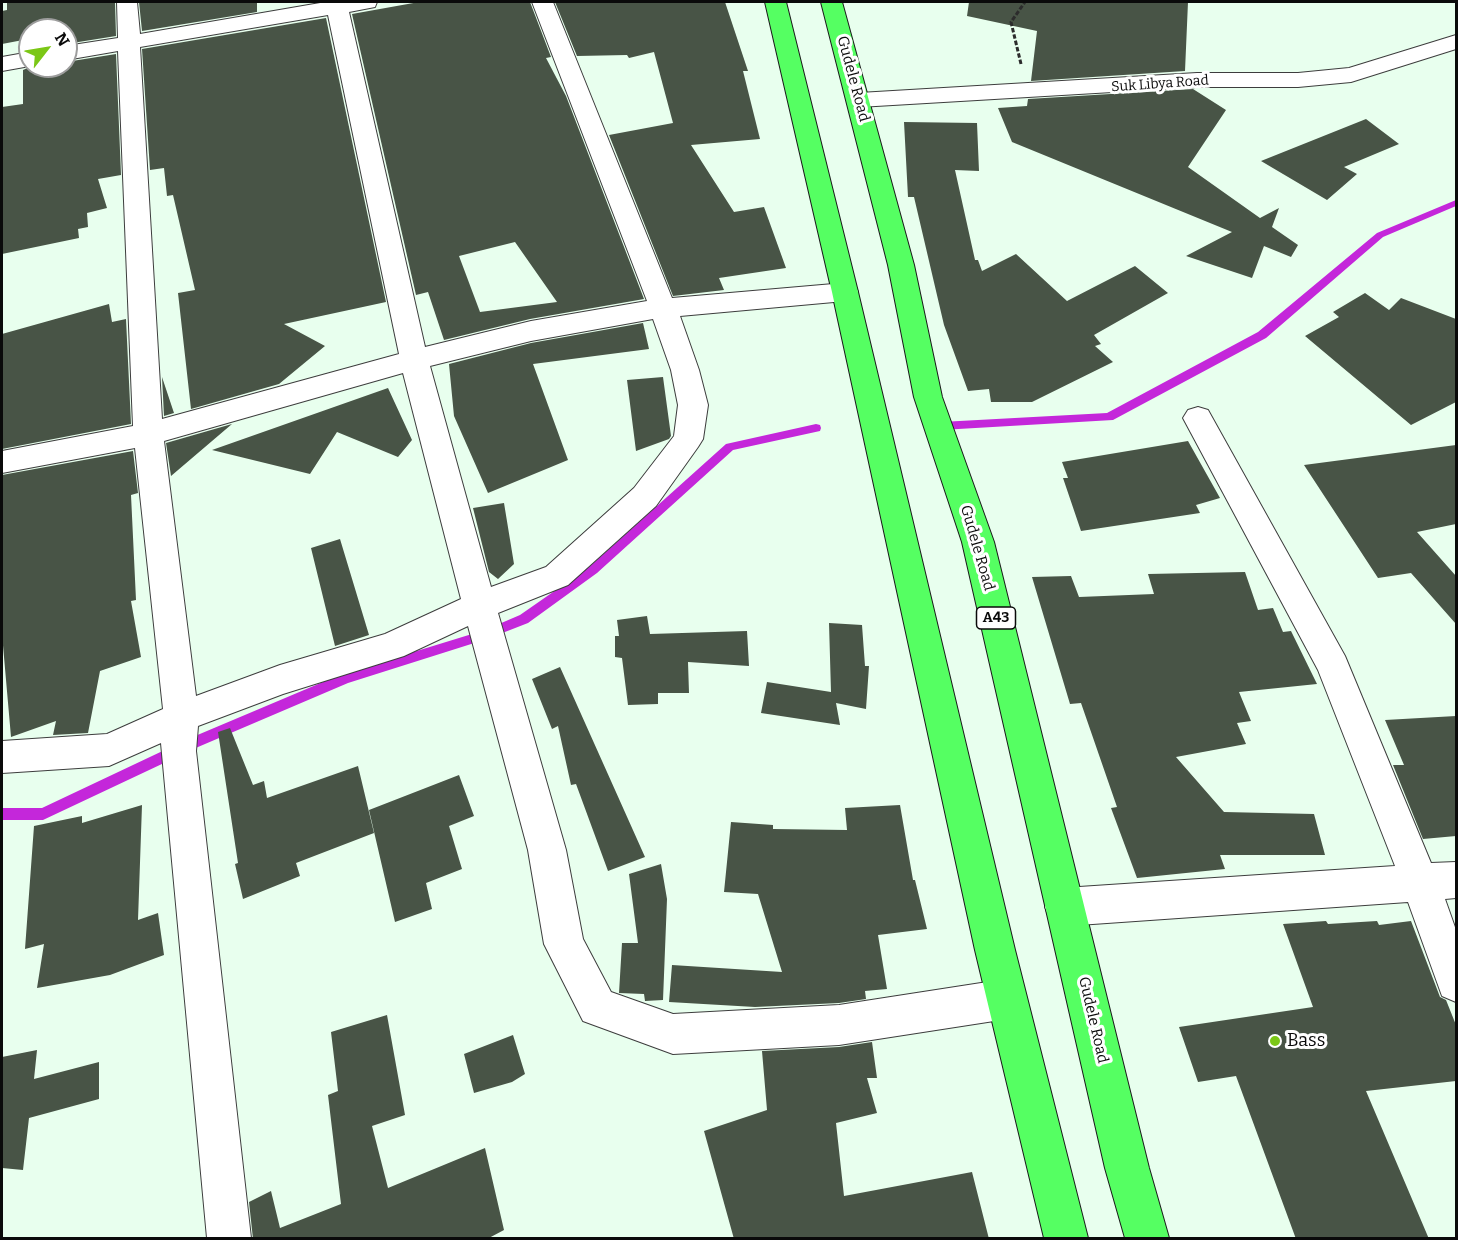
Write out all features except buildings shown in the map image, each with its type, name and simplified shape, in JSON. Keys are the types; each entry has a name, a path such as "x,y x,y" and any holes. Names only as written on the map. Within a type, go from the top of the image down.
{"highway":[{"path":"775,2 845,292 1007,999 1066,1239"},
{"name":"Gudele Road","path":"831,2 859,100 901,265 928,397 942,444 978,542 1127,1168 1147,1239"}],"street":[{"path":"127,2 148,434 181,717 178,751 229,1239"},
{"path":"78,51 336,4 367,2"},
{"path":"2,757 109,750 181,717 280,680 392,646 479,606 557,576 645,497 688,439 693,405 685,370 542,2"},
{"path":"336,4 414,360 547,850 564,944 597,1007 673,1034 839,1025 1007,999"},
{"name":"Suk Libya Road","path":"859,100 1028,92 1197,80 1298,80 1351,75 1456,42"},
{"path":"2,64 18,61"},
{"path":"2,462 148,434 414,360 531,332 663,309 845,292"},
{"path":"1198,418 1333,666 1438,881 1456,982"},
{"path":"1065,907 1438,881"}],"path":[{"path":"1025,2 1013,16 1011,29 1028,92"}],"waterway":[{"path":"941,426 1109,417 1262,335 1380,235 1456,203"},
{"path":"2,814 43,814 193,743 346,678 487,634 524,619 593,570 730,447 816,428"}],"place":[{"name":"Bass","path":"1275,1041"}]}
